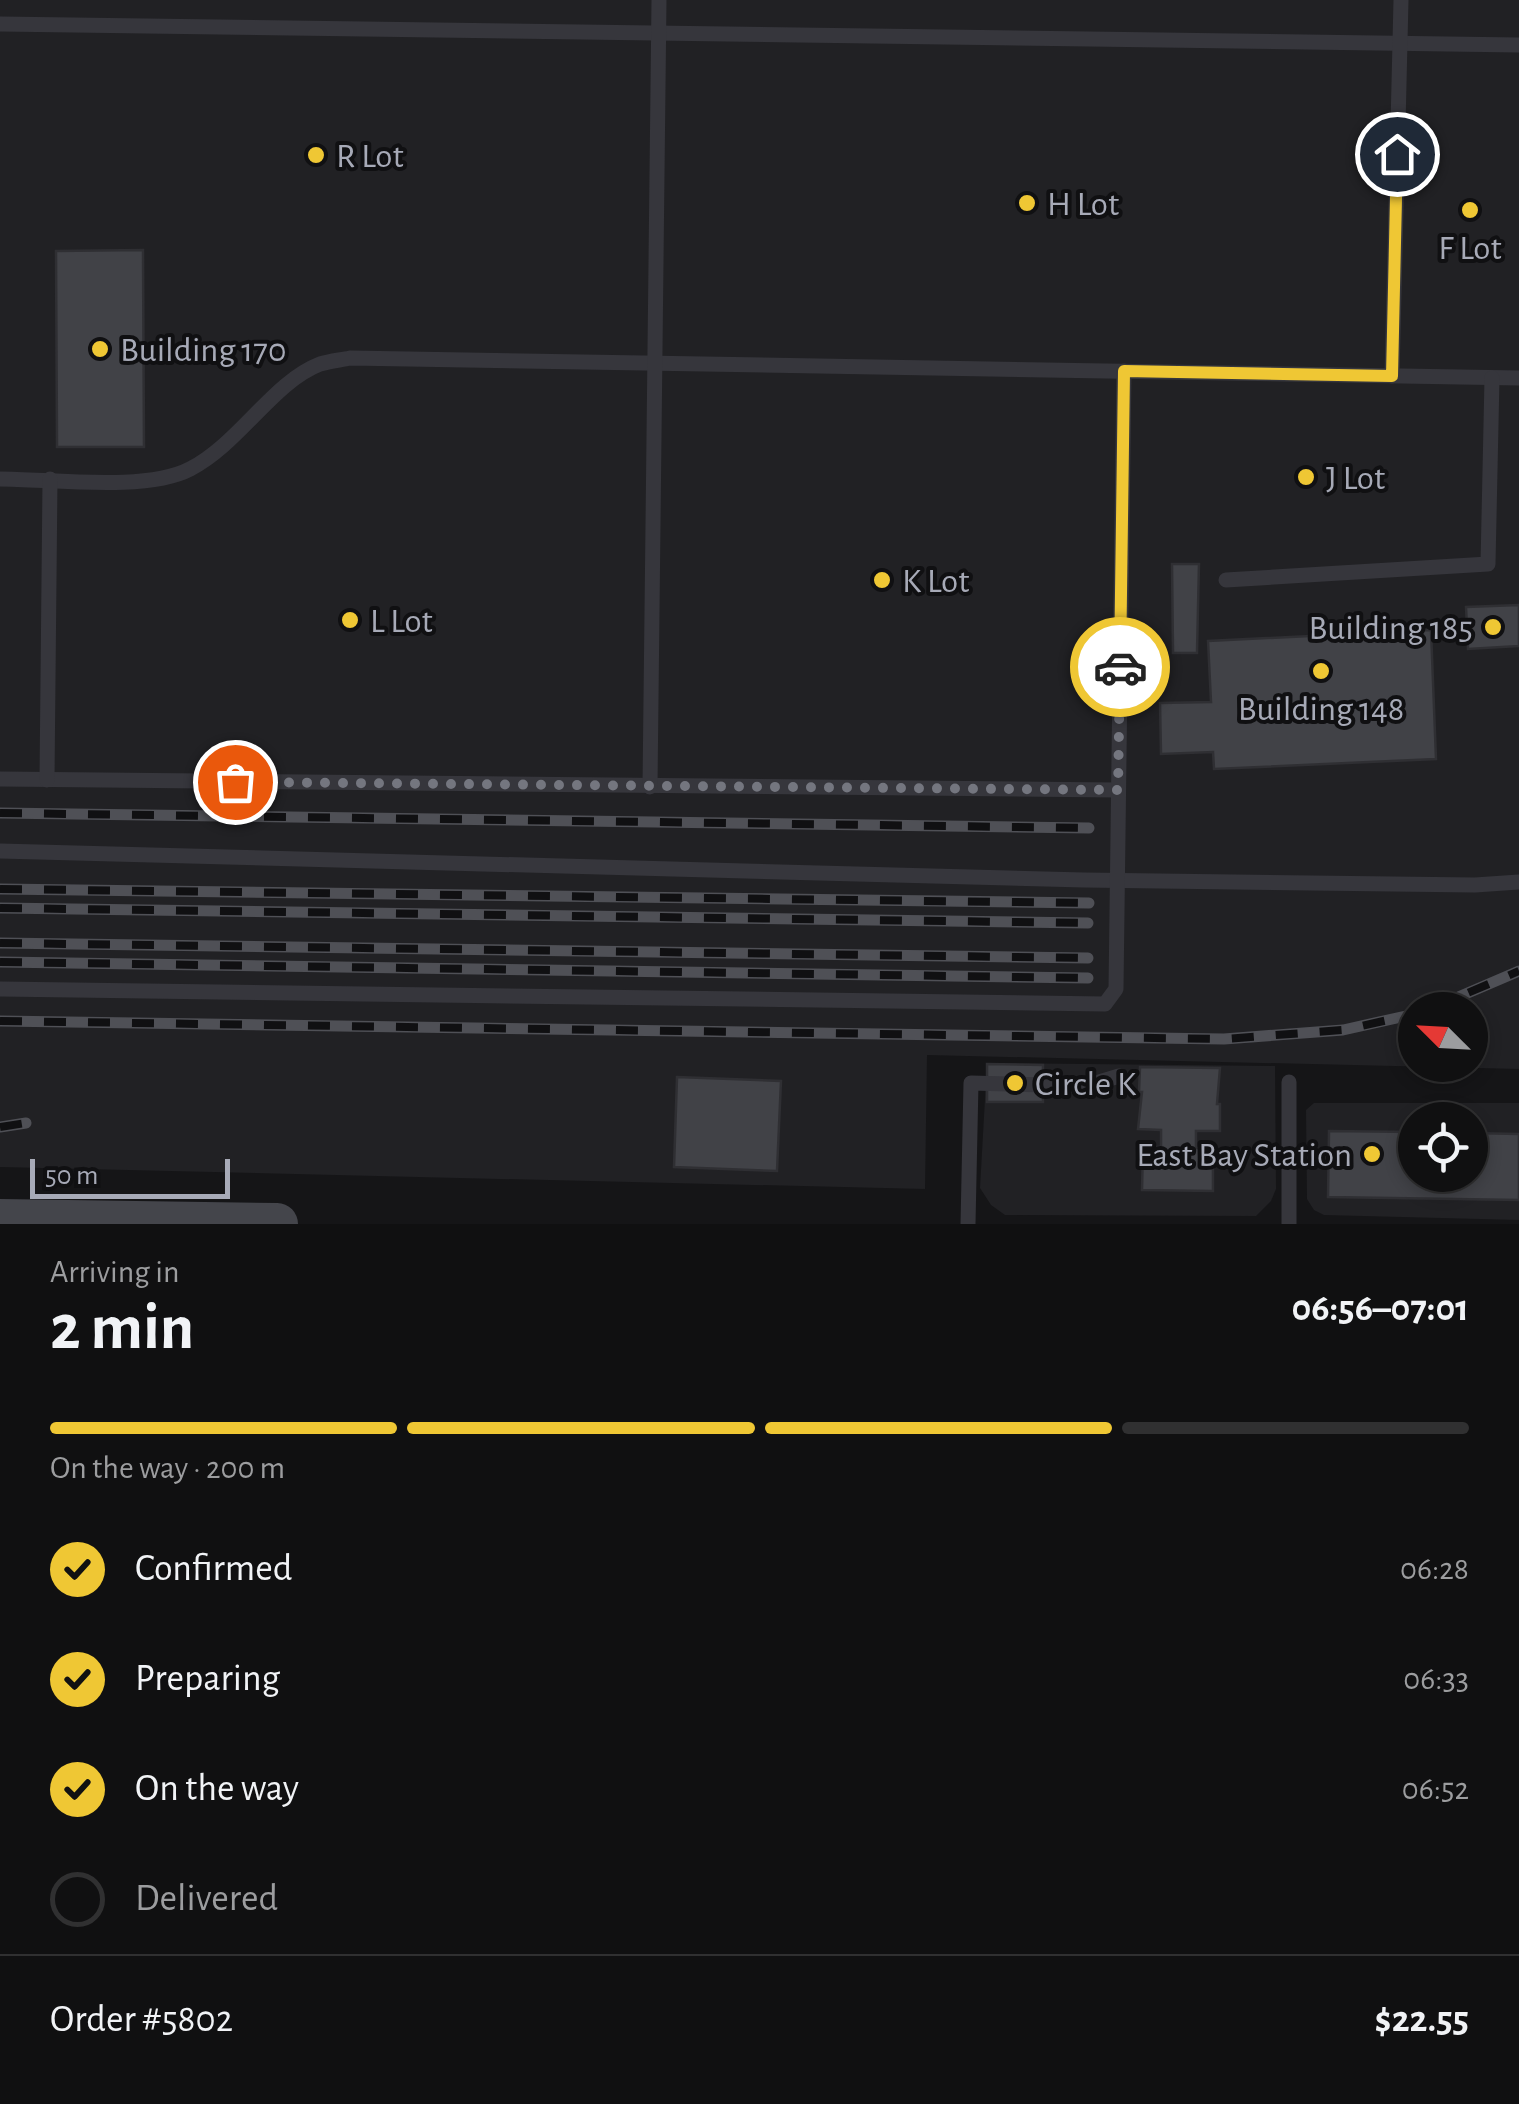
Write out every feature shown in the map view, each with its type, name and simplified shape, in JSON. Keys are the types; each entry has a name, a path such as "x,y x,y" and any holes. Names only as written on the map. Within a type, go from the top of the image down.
{"main road":[{"path":"0,1220 277,1224"}],"lane":[{"path":"650,787 659,0"},
{"path":"1392,376 1400,0"},
{"path":"0,24 1519,46"},
{"path":"0,479 157,481 187,471 216,454 296,377 320,364 350,358 1519,378"},
{"path":"0,989 1106,1004 1116,989 1124,371"},
{"path":"1226,580 1488,564 1492,378"},
{"path":"47,780 50,480"},
{"path":"0,779 1118,790"},
{"path":"0,851 1117,880 1475,885 1519,882"},
{"path":"968,1224 972,1083 1086,1086 1119,1076"},
{"path":"1288,1224 1289,1082"}],"shaded area":[{"path":"0,0 1519,0 1519,1069 1488,1068 1488,992 1398,992 1398,1066 927,1055 925,1189 0,1167"},
{"path":"987,1063 1275,1066 1276,1189 1271,1201 1256,1216 1005,1215 991,1205 980,1188"},
{"path":"1314,1103 1398,1103 1398,1192 1488,1192 1488,1103 1519,1103 1519,1220 1324,1215 1314,1210 1307,1199 1306,1110"}],"building":[{"name":"Building 170","path":"143,250 144,447 57,447 56,251"},
{"path":"1172,564 1199,564 1197,653 1173,653"},
{"name":"Building 185","path":"1519,605 1519,646 1468,649 1466,607"},
{"name":"Building 148","path":"1431,630 1436,759 1214,769 1213,752 1161,754 1160,703 1211,702 1208,641"},
{"name":"Circle K","path":"987,1064 1043,1065 1043,1102 987,1102"},
{"path":"1140,1067 1220,1068 1220,1131 1196,1131 1196,1148 1213,1148 1213,1191 1142,1190 1143,1147 1161,1147 1161,1130 1138,1129"},
{"path":"677,1077 781,1081 777,1171 674,1167"},
{"name":"East Bay Station","path":"1329,1131 1398,1132 1398,1192 1488,1192 1488,1133 1519,1134 1519,1200 1328,1197"}],"railway":[{"path":"0,813 1089,828"},
{"path":"0,889 1089,903"},
{"path":"0,908 1088,923"},
{"path":"0,943 1088,958"},
{"path":"0,962 1088,978"},
{"path":"1470,992 1519,971"},
{"path":"0,1021 1224,1039 1343,1030 1398,1018"},
{"path":"0,1127 26,1123"}],"way so far":[{"path":"235,782 1118,790 1120,667"}],"place":[{"name":"R Lot","path":"316,155"},
{"name":"H Lot","path":"1027,203"},
{"name":"F Lot","path":"1470,210"},
{"name":"Building 170","path":"100,349"},
{"name":"J Lot","path":"1306,477"},
{"name":"K Lot","path":"882,580"},
{"name":"L Lot","path":"350,620"},
{"name":"Building 185","path":"1493,627"},
{"name":"Building 148","path":"1321,671"},
{"name":"Circle K","path":"1015,1083"},
{"name":"East Bay Station","path":"1372,1154"}],"route":[{"path":"1120,667 1124,371 1392,376 1397,154"}]}
